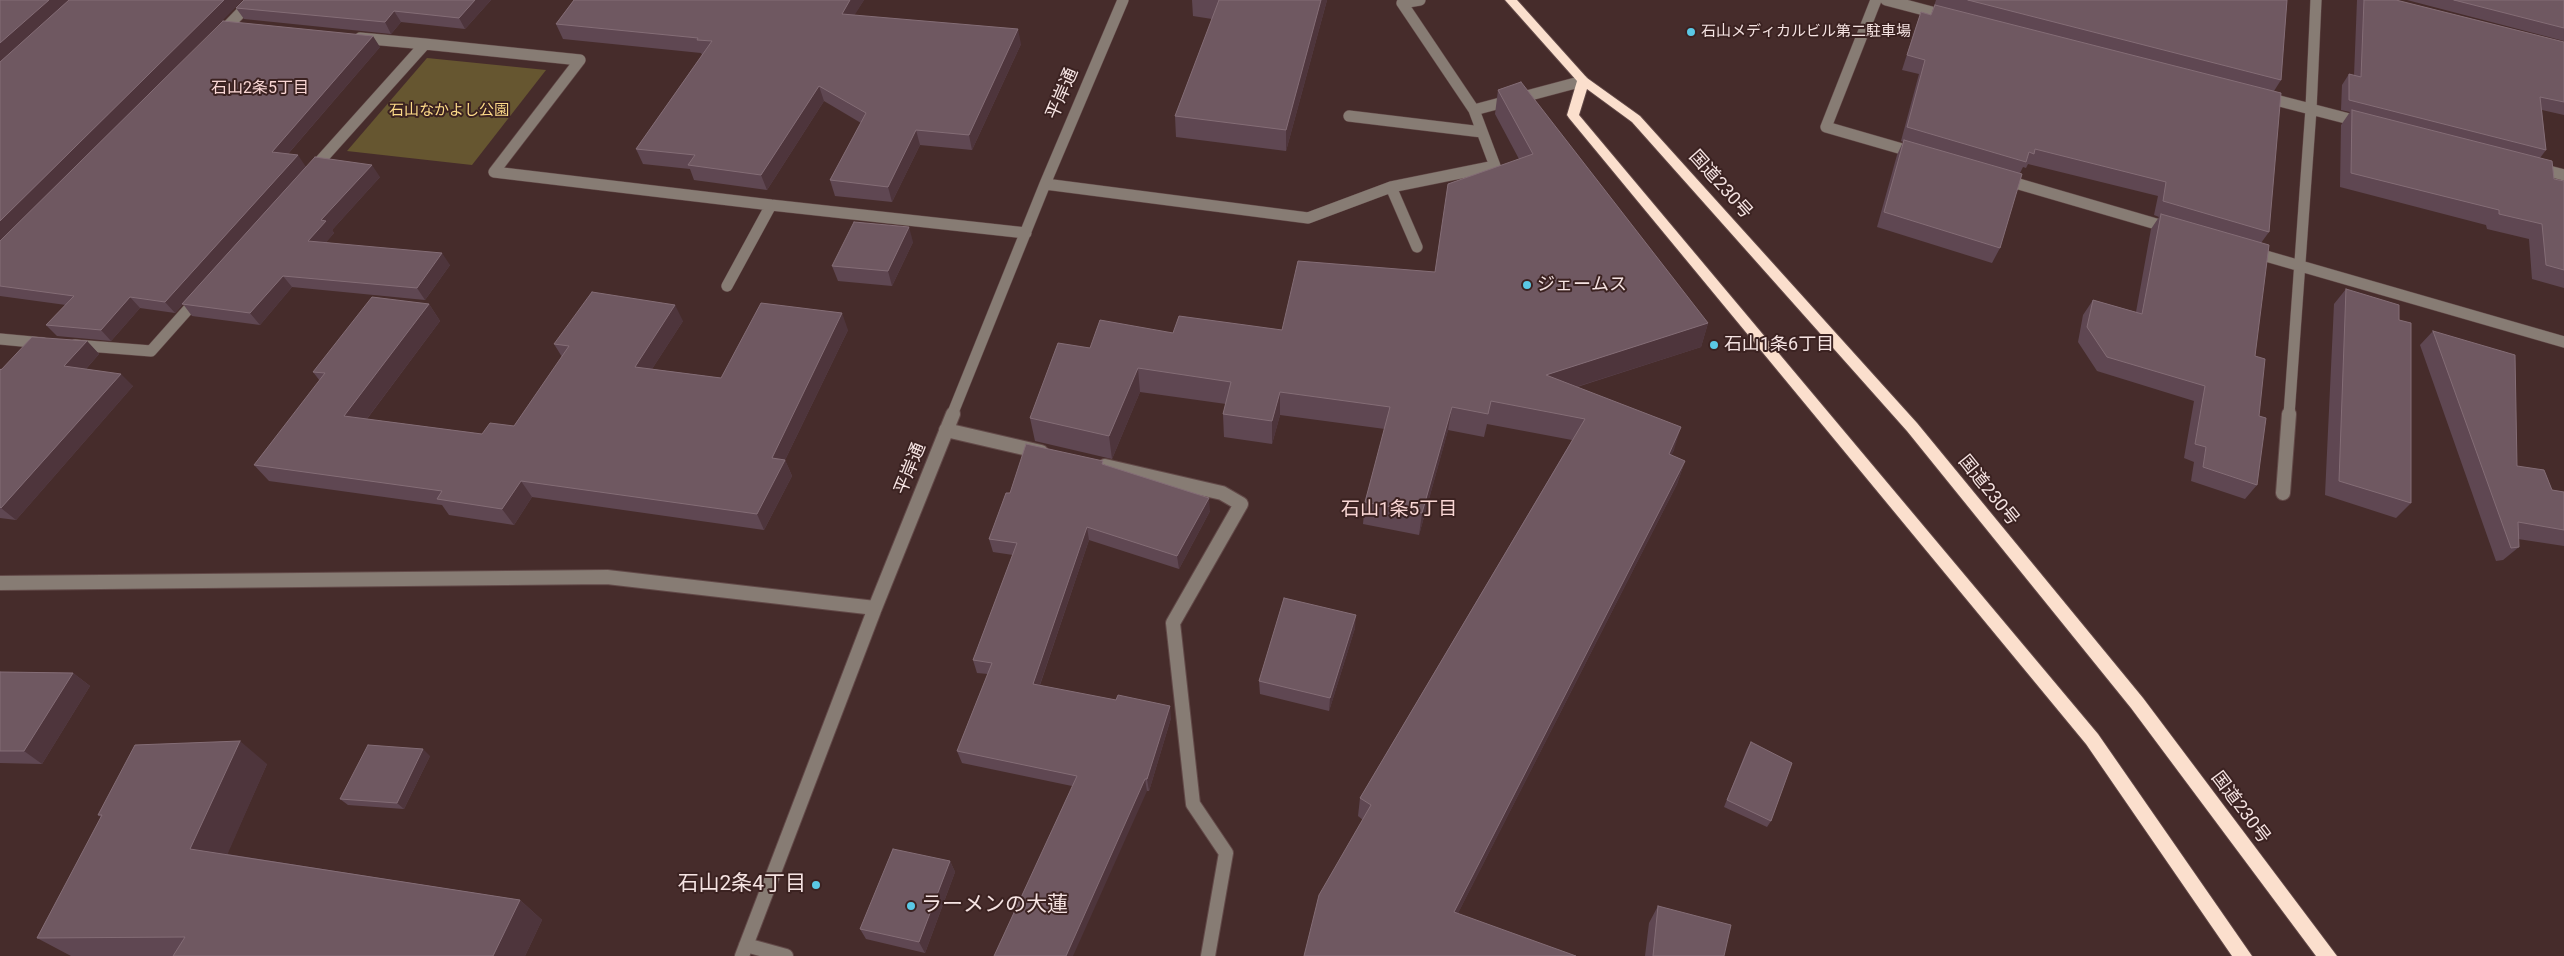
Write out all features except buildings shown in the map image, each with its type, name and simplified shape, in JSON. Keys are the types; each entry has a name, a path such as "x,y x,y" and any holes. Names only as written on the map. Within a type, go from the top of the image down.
{"highway":[{"name":"国道230号","path":"1511,0 1583,81 1636,120 1912,427 2137,703 2328,956"},
{"path":"1583,81 1573,115 2092,739 2243,956"}],"street":[{"path":"214,39 233,26 253,0"},
{"name":"平岸通","path":"744,951 875,608 1045,184 1123,0"},
{"path":"1045,184 1308,218 1391,187 1495,166 1474,110 1402,3 1420,0"},
{"path":"1876,0 1826,127 1930,158"},
{"path":"1886,0 1954,17"},
{"path":"2283,493 2298,266 2311,109 2316,0"},
{"path":"346,36 580,60 494,172 1026,233"},
{"path":"308,175 425,44"},
{"path":"1474,110 1583,81"},
{"path":"2253,94 2367,124"},
{"path":"1349,116 1482,132"},
{"path":"2526,165 2564,175"},
{"path":"1996,177 2185,233"},
{"path":"1391,187 1417,248"},
{"path":"727,286 771,205"},
{"path":"2242,249 2564,342"},
{"path":"0,339 151,351 210,285"},
{"path":"946,430 1051,454"},
{"path":"1089,463 1222,493 1241,504 1173,623 1193,804 1226,853 1208,956"},
{"path":"0,582 607,576 875,608"},
{"path":"744,951 786,956"}],"green space":[{"name":"石山なかよし公園","path":"427,58 546,70 472,165 347,151"}],"place":[{"name":"石山メディカルビル第二駐車場","path":"1691,32"},
{"name":"ジェームス","path":"1527,285"},
{"name":"石山1条6丁目","path":"1714,345"},
{"name":"石山2条4丁目","path":"816,885"},
{"name":"ラーメンの大蓮","path":"911,906"}],"district":[{"name":"石山2条5丁目","path":"260,89"},
{"name":"石山1条5丁目","path":"1399,510"}]}
